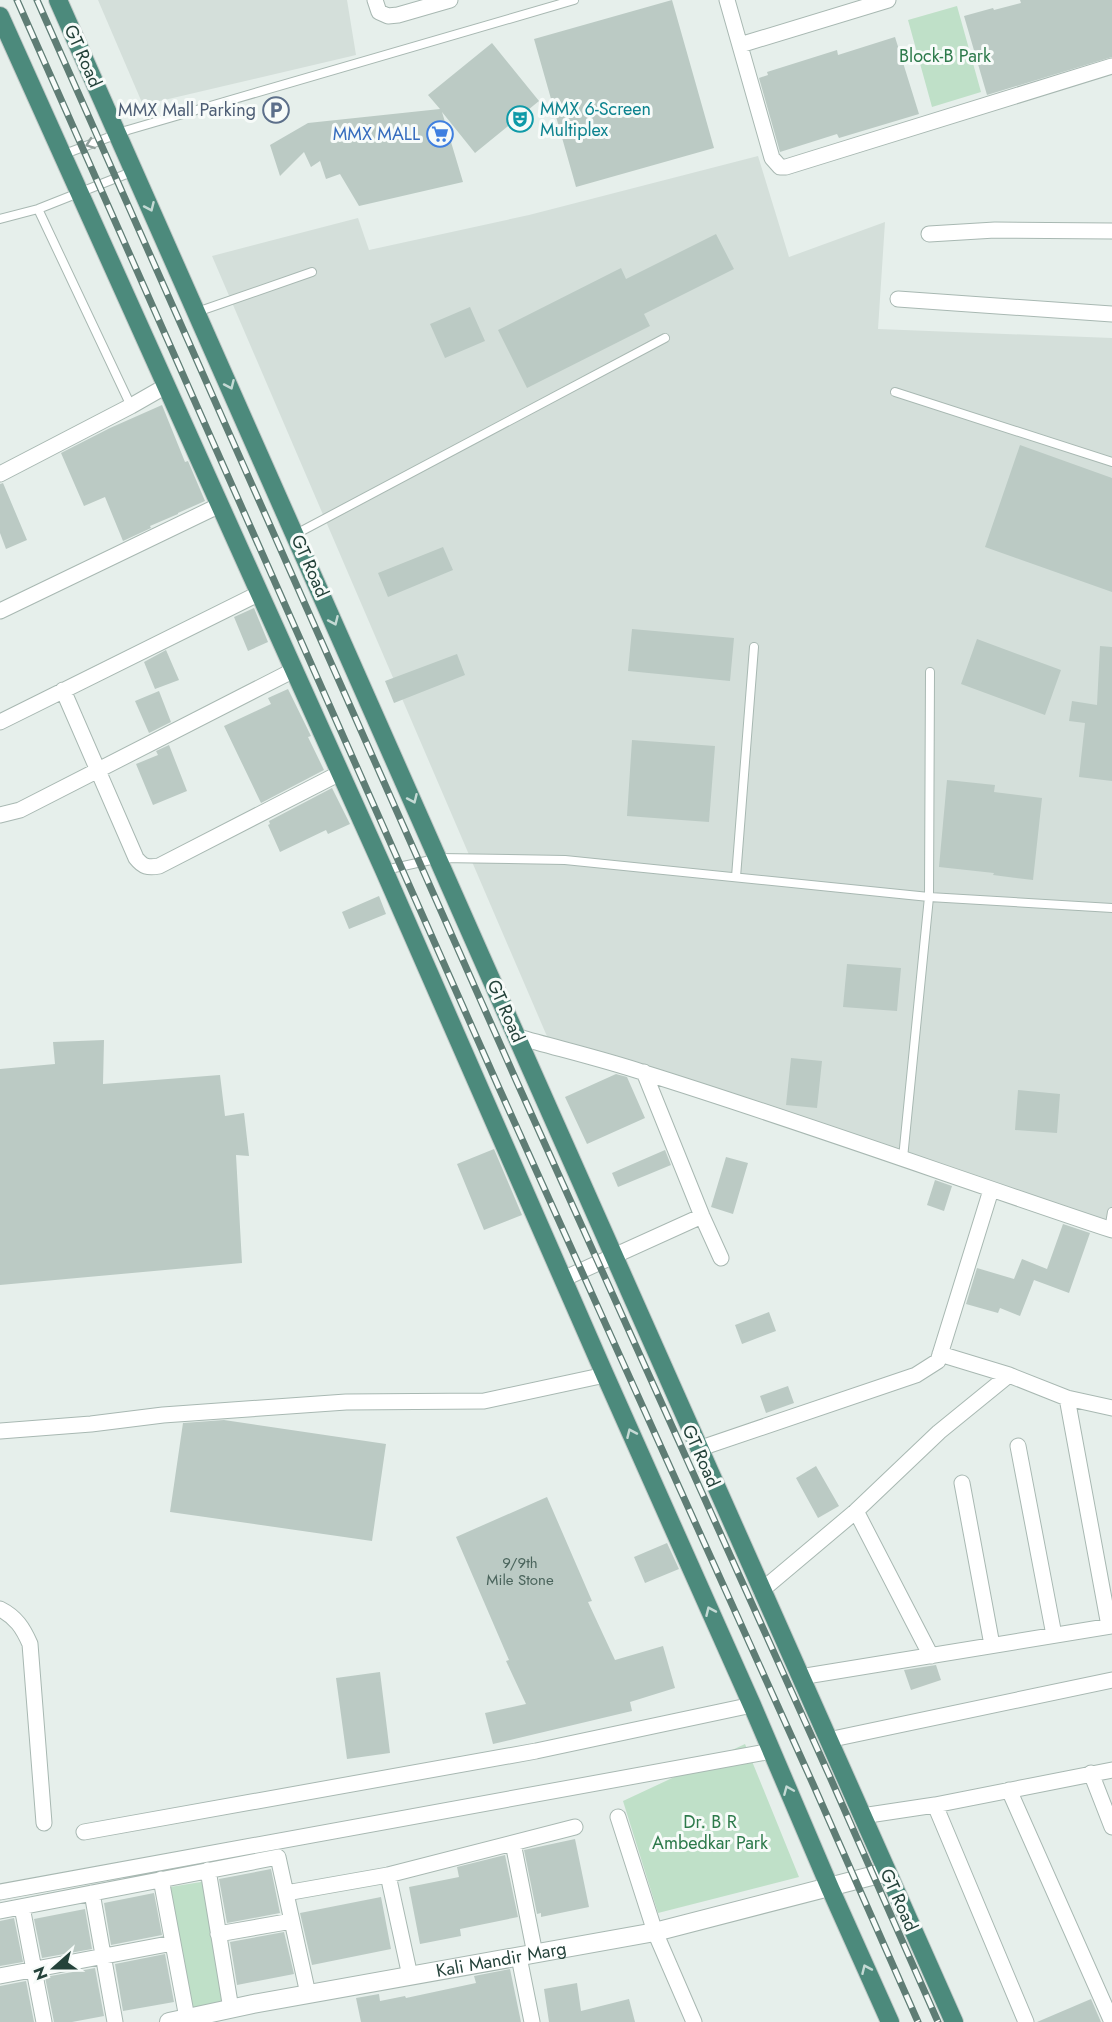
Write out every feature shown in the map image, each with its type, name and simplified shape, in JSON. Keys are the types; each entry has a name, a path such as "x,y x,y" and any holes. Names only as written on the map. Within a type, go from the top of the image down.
{"highway":[{"name":"GT Road","path":"58,0 440,858 698,1449 954,2022"},
{"path":"0,16 384,870 890,2022"}],"street":[{"path":"375,0 379,12 388,16 450,0"},
{"path":"727,0 772,158 780,167 1112,66"},
{"path":"740,45 888,0"},
{"path":"929,234 995,230 1112,231"},
{"path":"898,299 1112,314"},
{"path":"0,474 166,386"},
{"path":"0,611 220,505"},
{"path":"0,722 260,593"},
{"path":"0,815 20,810 294,670"},
{"path":"63,690 136,858 142,865 150,868 159,866 340,773"},
{"path":"518,1037 644,1072 1111,1230"},
{"path":"644,1072 721,1258"},
{"path":"698,1449 916,1375 938,1361 991,1190"},
{"path":"563,1279 702,1216"},
{"path":"940,1354 1009,1375 1067,1398 1112,1408"},
{"path":"0,1431 163,1415 346,1402 484,1401 605,1375"},
{"path":"761,1591 856,1511 939,1432 1009,1375"},
{"path":"800,1677 1111,1626 1067,1398"},
{"path":"1018,1446 1054,1635"},
{"path":"962,1484 992,1645"},
{"path":"856,1511 931,1656"},
{"path":"0,1609 12,1615 20,1624 30,1644 44,1823"},
{"path":"828,1740 1112,1680"},
{"path":"84,1832 536,1751 752,1705"},
{"path":"0,1892 771,1750"},
{"path":"862,1816 935,1805 1112,1770"},
{"path":"1090,1773 1112,1827"},
{"path":"1009,1790 1112,2022"},
{"path":"935,1805 1026,2022"},
{"path":"618,1817 655,1932 694,2022"},
{"path":"286,1893 388,1875 575,1827"},
{"path":"513,1843 527,1955 532,2022"},
{"path":"0,1911 278,1857 308,1994"},
{"path":"208,1870 231,2009"},
{"name":"Kali Mandir Marg","path":"169,2022 308,1994 655,1932 887,1872"},
{"path":"388,1875 410,1976"},
{"path":"161,1879 188,2018"},
{"path":"92,1893 115,2022"},
{"path":"22,1907 44,2022"},
{"path":"218,1934 292,1921"},
{"path":"0,1976 173,1943"}],"lane":[{"path":"62,155 118,134 574,0"},
{"path":"0,219 80,194 134,171"},
{"path":"38,209 131,406"},
{"path":"197,312 312,272"},
{"path":"296,534 665,338"},
{"path":"895,392 1112,462"},
{"path":"736,877 754,647"},
{"path":"903,1158 929,897 930,672"},
{"path":"384,870 440,858 565,860 929,897 1112,908"},
{"path":"1111,1230 1112,1212"}],"shaded area":[{"path":"98,0 347,0 356,55 143,105"},
{"path":"758,156 789,257 885,222 878,329 1112,338 1112,1235 549,1041 212,256 358,218 369,250 529,215"}],"green space":[{"name":"Block-B Park","path":"957,6 981,92 932,107 908,20"},
{"name":"Dr. B R Ambedkar Park","path":"745,1744 799,1877 658,1913 623,1801"},
{"path":"207,1881 228,2007 189,2016 164,1888"}],"building":[{"path":"672,0 714,148 576,187 534,39"},
{"path":"1020,0 1112,0 1112,57 987,95 964,16 1021,3"},
{"path":"895,37 919,114 839,138 837,134 780,152 759,78 768,75 767,72 837,50 838,55"},
{"path":"492,43 539,101 475,153 442,112 463,182 359,206 340,174 326,179 320,161 311,167 304,152 280,176 270,145 308,123 440,109 428,95"},
{"path":"716,234 734,269 644,314 650,326 527,388 498,330 621,268 626,279"},
{"path":"470,307 485,341 445,358 430,324"},
{"path":"162,405 185,462 188,461 205,501 123,541 105,497 84,506 61,453"},
{"path":"1020,445 1112,478 1112,592 985,547"},
{"path":"3,483 27,540 6,549 0,533 0,484"},
{"path":"443,547 453,570 388,597 378,573"},
{"path":"254,608 268,642 248,651 234,617"},
{"path":"632,629 734,638 730,681 628,671"},
{"path":"977,639 1061,670 1045,715 961,684"},
{"path":"1100,646 1112,647 1112,781 1079,777 1085,723 1069,721 1072,701 1097,705"},
{"path":"166,650 179,680 155,689 144,662"},
{"path":"457,654 465,675 394,703 385,681"},
{"path":"288,689 311,736 308,737 324,770 261,803 224,726 271,704 268,698"},
{"path":"159,691 171,722 149,733 135,701"},
{"path":"632,740 715,746 709,822 627,816"},
{"path":"169,745 187,791 153,805 136,764 158,755 156,751"},
{"path":"947,780 995,785 994,792 1042,798 1033,880 939,867"},
{"path":"332,788 350,824 328,834 326,830 280,852 268,825 269,821"},
{"path":"379,896 386,914 349,929 342,912"},
{"path":"847,964 901,968 897,1011 843,1007"},
{"path":"104,1040 103,1084 220,1075 225,1116 244,1113 249,1156 236,1155 242,1263 0,1285 0,1069 55,1064 53,1042"},
{"path":"791,1058 822,1061 817,1108 786,1105"},
{"path":"616,1074 627,1077 645,1118 587,1144 565,1097"},
{"path":"1018,1090 1060,1094 1057,1133 1015,1130"},
{"path":"494,1149 522,1215 484,1230 457,1164"},
{"path":"665,1150 671,1165 618,1187 612,1173"},
{"path":"726,1157 748,1163 733,1214 711,1207"},
{"path":"935,1180 952,1186 944,1211 927,1205"},
{"path":"1063,1224 1090,1233 1069,1293 1034,1280 1020,1316 1000,1308 998,1313 966,1304 977,1268 1014,1279 1022,1259 1047,1269"},
{"path":"769,1312 776,1331 742,1344 735,1325"},
{"path":"788,1386 794,1403 766,1413 760,1396"},
{"path":"224,1420 386,1444 372,1541 170,1512 183,1423"},
{"path":"816,1466 839,1506 818,1518 796,1478"},
{"path":"547,1497 592,1601 588,1602 615,1660 663,1646 675,1688 630,1702 632,1711 493,1744 485,1713 526,1704 506,1661 509,1660 456,1537"},
{"path":"667,1543 679,1569 645,1583 634,1557"},
{"path":"936,1665 941,1680 911,1690 904,1670"},
{"path":"380,1672 390,1753 347,1759 336,1678"},
{"path":"575,1839 589,1907 541,1917 541,1913 537,1914 524,1850"},
{"path":"505,1855 518,1917 460,1929 461,1936 420,1944 409,1887 459,1877 457,1867"},
{"path":"271,1869 280,1913 227,1923 219,1879"},
{"path":"154,1893 162,1935 111,1945 104,1903"},
{"path":"381,1897 391,1949 312,1965 300,1913"},
{"path":"85,1909 92,1949 42,1958 34,1919"},
{"path":"14,1918 23,1962 0,1966 0,1921"},
{"path":"284,1932 294,1974 237,1985 230,1942"},
{"path":"165,1954 174,2002 123,2011 115,1964"},
{"path":"95,1968 104,2016 72,2022 54,2022 45,1977"},
{"path":"510,1969 521,2022 361,2022 356,1998 379,1994 380,2001 405,1996 406,1998 476,1983 474,1976"},
{"path":"26,1981 34,2022 0,2022 0,1986"},
{"path":"577,1983 581,2011 629,1999 635,2022 549,2022 544,1989"},
{"path":"1091,1999 1101,2022 1037,2022"}],"railway":[{"path":"17,0 499,1088 918,2022"},
{"path":"37,0 516,1080 938,2022"}],"place":[{"name":"MMX Mall Parking","path":"276,110"},
{"name":"MMX 6-Screen Multiplex","path":"520,119"},
{"name":"MMX MALL","path":"440,134"}]}
